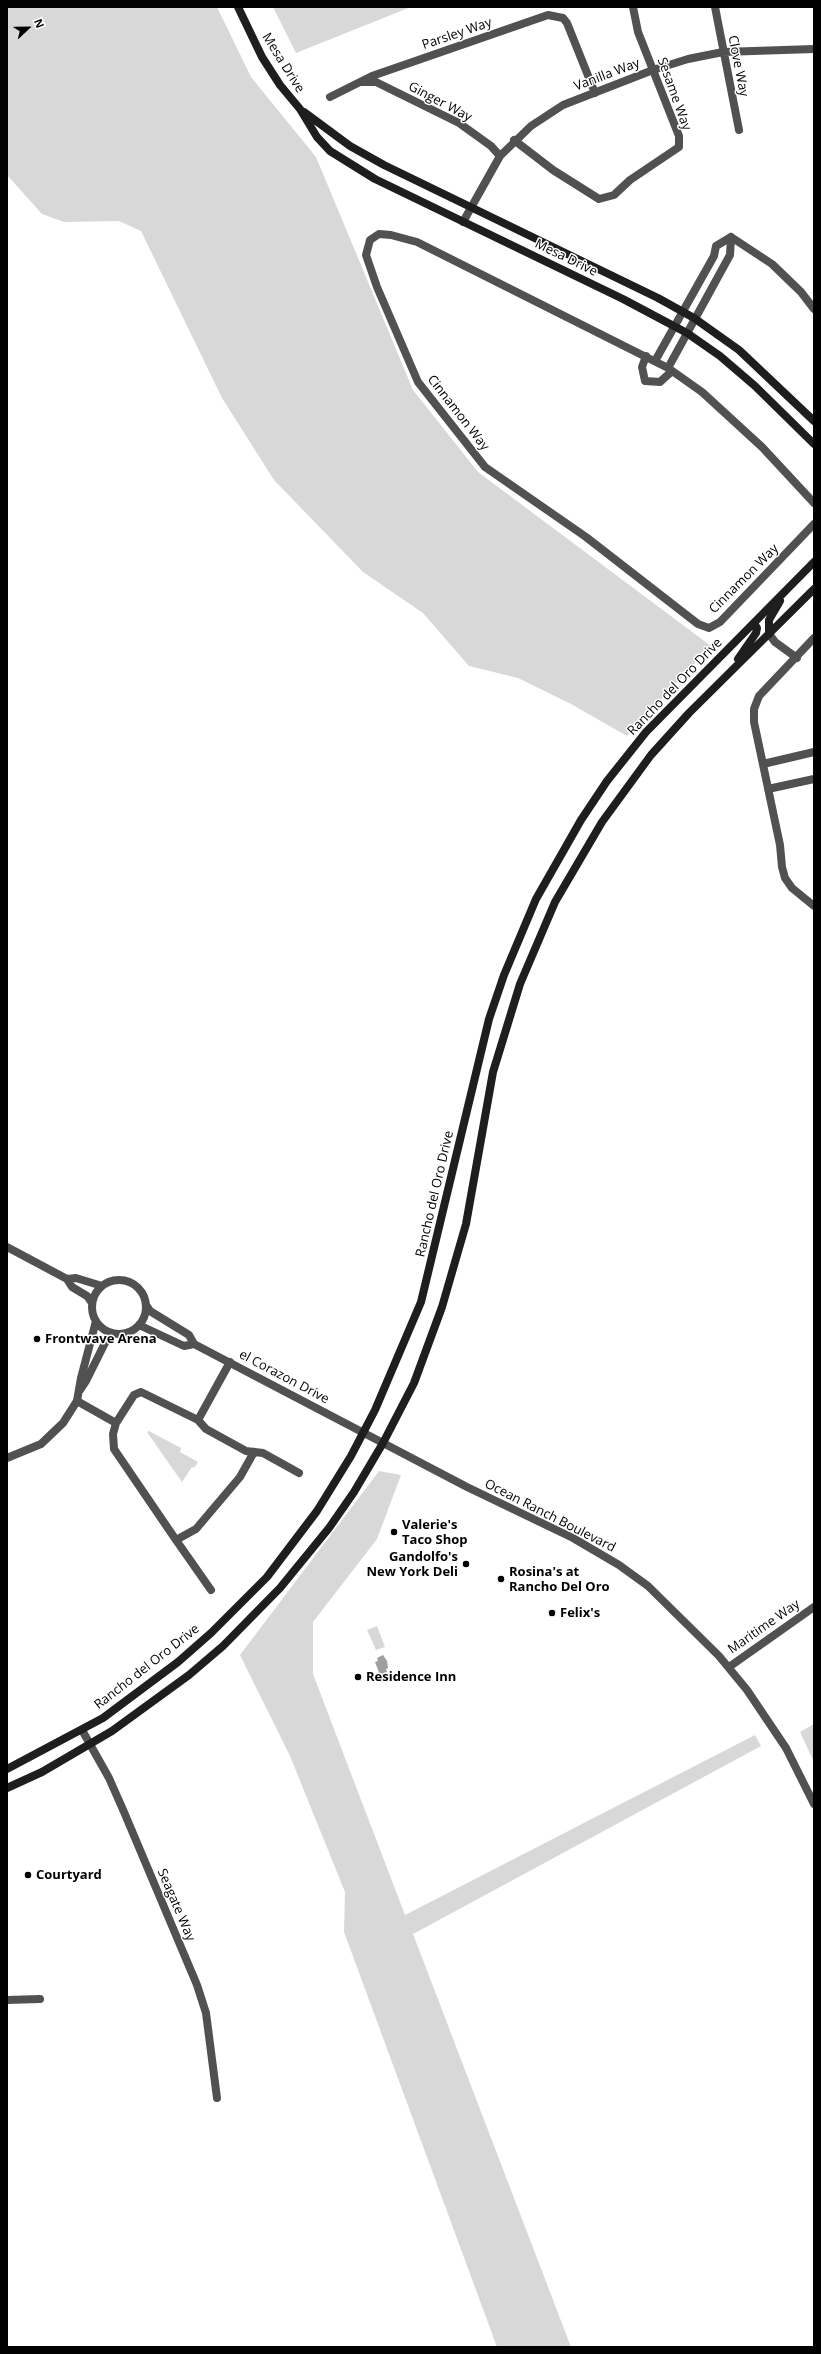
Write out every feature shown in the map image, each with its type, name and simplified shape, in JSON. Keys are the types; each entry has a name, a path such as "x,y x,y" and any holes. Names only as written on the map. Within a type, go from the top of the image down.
{"main road":[{"name":"Mesa Drive","path":"238,7 262,56 280,85 300,110 317,137 330,151 351,166 687,333 720,356 756,386 814,444"},
{"name":"Mesa Drive","path":"300,110 350,146 694,318 739,350 814,421"},
{"name":"Rancho del Oro Drive","path":"7,1769 103,1718 178,1662 251,1594 288,1551 317,1511 363,1432 389,1381 420,1302 489,1019 504,975 536,899 562,851 607,781 646,732 814,562"},
{"path":"7,1788 42,1772 91,1744 163,1696 223,1646 280,1588 329,1528 354,1492 383,1443 414,1383 451,1280 466,1224 482,1120 493,1072 516,997 538,939 555,902 581,856 629,784 651,755 814,589"},
{"path":"769,634 769,620 785,592"},
{"path":"721,682 756,633 757,628 754,623"}],"street":[{"name":"Sesame Way","path":"514,140 553,170 599,199 614,195 630,180 679,147 678,136 638,32 633,7"},
{"name":"Clove Way","path":"715,7 739,130"},
{"name":"Parsley Way","path":"330,97 372,76 548,15 563,18 567,23 595,93"},
{"name":"Vanilla Way","path":"463,222 470,207 500,156 514,140 530,126 563,105 653,70 688,59 723,52 814,49"},
{"name":"Ginger Way","path":"361,82 376,82 459,123 492,146 500,156"},
{"name":"Cinnamon Way","path":"814,503 762,447 702,392 655,361 416,242 385,234 379,234 370,240 366,255 377,288 418,382 485,467 586,537 698,624 708,628 720,622 814,524"},
{"path":"655,361 714,256 716,246 731,237"},
{"path":"731,237 747,250 772,264 801,292 814,309"},
{"path":"646,356 642,367 645,381 660,382 670,370 694,318 730,255 731,237"},
{"path":"769,634 775,642 797,658"},
{"path":"814,638 797,658 759,696 754,710 754,722 785,878 792,888 814,906"},
{"path":"763,764 814,752"},
{"path":"768,789 814,778"},
{"path":"7,1247 67,1279 72,1287 92,1303"},
{"path":"67,1279 76,1278 102,1286"},
{"path":"116,1280 128,1281 140,1290 146,1304 143,1319 139,1325 127,1333 112,1333 100,1326 96,1321 92,1303 94,1296 102,1286 116,1280"},
{"name":"el Corazon Drive","path":"146,1304 150,1311 189,1335 194,1344 363,1432"},
{"path":"7,1458 41,1444 63,1423 77,1401 96,1321"},
{"name":"el Corazon Drive","path":"139,1325 184,1346 194,1344"},
{"path":"79,1390 86,1381 108,1337 112,1333"},
{"path":"198,1420 230,1362"},
{"path":"211,1590 114,1449 113,1434 116,1423 134,1395 141,1392 198,1420 206,1430 246,1451 263,1453 299,1473"},
{"path":"77,1401 116,1423"},
{"name":"Ocean Ranch Boulevard","path":"363,1432 467,1487 573,1538 619,1565 648,1586 728,1667 764,1712 777,1732 814,1804"},
{"path":"176,1540 196,1529 240,1477 254,1452"},
{"name":"Maritime Way","path":"728,1667 814,1607"},
{"name":"Seagate Way","path":"82,1730 91,1744 124,1812 199,1990 206,2013 217,2098"},
{"path":"7,2000 40,1999"}],"shaded area":[{"path":"7,7 217,7 251,77 316,157 413,390 478,472 711,646 627,736 571,704 518,678 469,666 423,613 363,572 274,480 222,398 141,231 119,221 64,222 42,214 7,175"},
{"path":"273,7 411,7 296,53"},
{"path":"149,1431 181,1448 180,1452 198,1462 194,1468 192,1467 182,1482 147,1432"},
{"path":"379,1471 401,1475 377,1539 313,1622 313,1674 405,1915 755,1735 761,1746 413,1934 571,2347 497,2347 344,1932 345,1892 290,1756 240,1655"},
{"path":"377,1626 385,1647 376,1650 367,1630"},
{"path":"383,1655 387,1661 388,1668 386,1669 387,1672 380,1675 375,1662 378,1661 377,1658"},
{"path":"814,1724 814,1762 800,1732"}],"place":[{"name":"Frontwave Arena","path":"37,1339"},
{"name":"Valerie's Taco Shop","path":"394,1532"},
{"name":"Gandolfo's New York Deli","path":"466,1564"},
{"name":"Rosina's at Rancho Del Oro","path":"501,1579"},
{"name":"Felix's","path":"552,1613"},
{"name":"Residence Inn","path":"358,1677"},
{"name":"Courtyard","path":"28,1875"}]}
